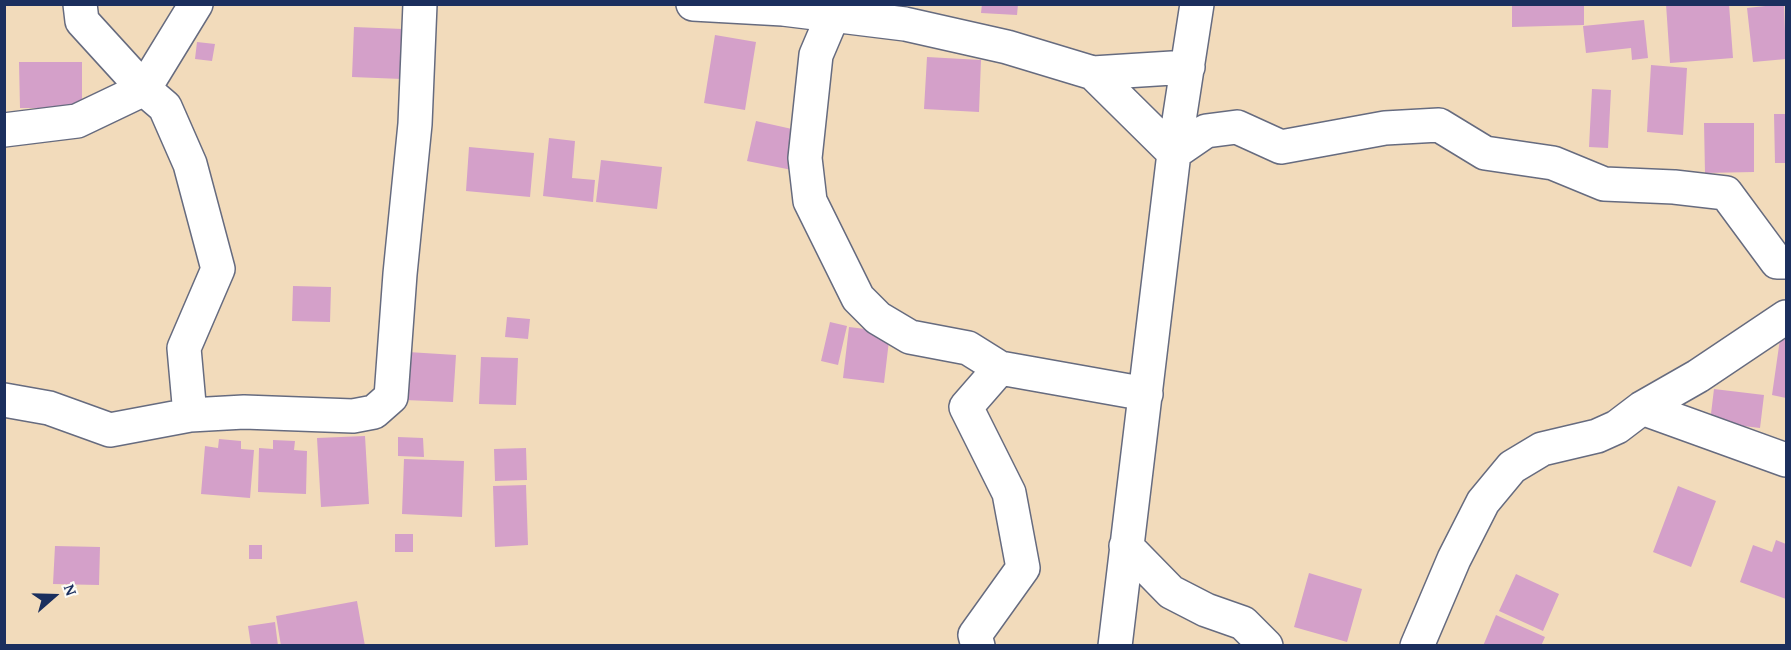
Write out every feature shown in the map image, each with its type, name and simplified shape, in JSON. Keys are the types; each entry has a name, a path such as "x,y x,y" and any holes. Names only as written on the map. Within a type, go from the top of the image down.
{"street":[{"path":"80,4 82,21 144,89 165,107 190,164 218,269 184,348 189,415"},
{"path":"4,130 77,121 144,89 196,4"},
{"path":"4,400 49,408 110,430 189,415 244,412 353,416 374,412 391,397 400,274 415,124 420,4"},
{"path":"693,4 783,9 833,15 897,14 1094,73 1188,67"},
{"path":"1115,645 1174,153 1197,4"},
{"path":"833,15 816,55 805,158 810,201 858,298 878,318 910,337 968,348 1000,368 1146,394"},
{"path":"1094,73 1174,153"},
{"path":"1174,153 1206,130 1237,127 1281,147 1385,128 1439,125 1485,153 1553,163 1604,184 1674,187 1726,193 1777,262 1786,262"},
{"path":"1417,645 1454,559 1484,502 1512,467 1542,449 1597,436 1617,428 1642,408 1698,376 1786,317"},
{"path":"978,645 975,635 1023,568 1009,493 966,407 1000,368"},
{"path":"1642,408 1786,460"},
{"path":"1126,546 1171,592 1206,610 1243,623 1266,645"}],"building":[{"path":"982,4 1018,4 1017,15 981,13"},
{"path":"1512,4 1584,4 1584,25 1512,27"},
{"path":"1666,4 1729,4 1733,58 1670,63"},
{"path":"1784,4 1786,59 1753,62 1747,8"},
{"path":"1644,20 1648,58 1632,60 1631,48 1586,53 1583,26"},
{"path":"354,27 403,29 402,79 352,77"},
{"path":"715,35 756,42 745,110 704,103"},
{"path":"197,42 215,44 212,61 195,59"},
{"path":"927,57 981,60 979,112 924,109"},
{"path":"19,62 82,62 82,108 20,108"},
{"path":"1651,65 1687,68 1683,135 1647,132"},
{"path":"1592,89 1611,90 1608,148 1589,147"},
{"path":"1774,114 1786,114 1786,163 1775,163"},
{"path":"756,121 801,131 792,170 747,161"},
{"path":"1704,123 1754,123 1754,172 1705,173"},
{"path":"549,138 575,141 572,178 595,180 593,202 543,196"},
{"path":"469,147 534,153 530,197 466,191"},
{"path":"601,160 662,167 657,209 596,202"},
{"path":"293,286 331,287 330,322 292,321"},
{"path":"507,317 530,319 528,339 505,337"},
{"path":"830,322 847,326 838,365 821,361"},
{"path":"849,327 890,332 884,383 843,378"},
{"path":"1780,339 1786,340 1786,398 1772,395"},
{"path":"408,352 456,355 453,402 405,400"},
{"path":"481,357 518,358 516,405 479,404"},
{"path":"1714,389 1764,395 1760,428 1710,422"},
{"path":"365,436 369,504 321,507 317,438"},
{"path":"398,437 423,438 424,457 398,456"},
{"path":"219,439 241,441 241,449 254,450 250,498 201,494 205,446 218,448"},
{"path":"273,440 295,441 294,450 307,451 306,494 258,492 259,448 273,449"},
{"path":"526,448 527,480 495,481 494,449"},
{"path":"404,459 464,461 462,517 402,514"},
{"path":"526,485 528,545 495,547 493,486"},
{"path":"1678,486 1716,501 1691,567 1653,552"},
{"path":"395,534 413,534 413,552 395,552"},
{"path":"1776,540 1786,544 1786,599 1740,582 1753,545 1772,552"},
{"path":"249,545 262,545 262,559 249,559"},
{"path":"55,546 100,547 99,585 53,584"},
{"path":"1309,573 1362,589 1347,642 1294,627"},
{"path":"1516,574 1559,594 1543,631 1499,611"},
{"path":"357,601 365,646 281,646 276,616"},
{"path":"1496,615 1545,637 1541,646 1483,646"},
{"path":"275,622 278,646 251,646 248,626"}]}
